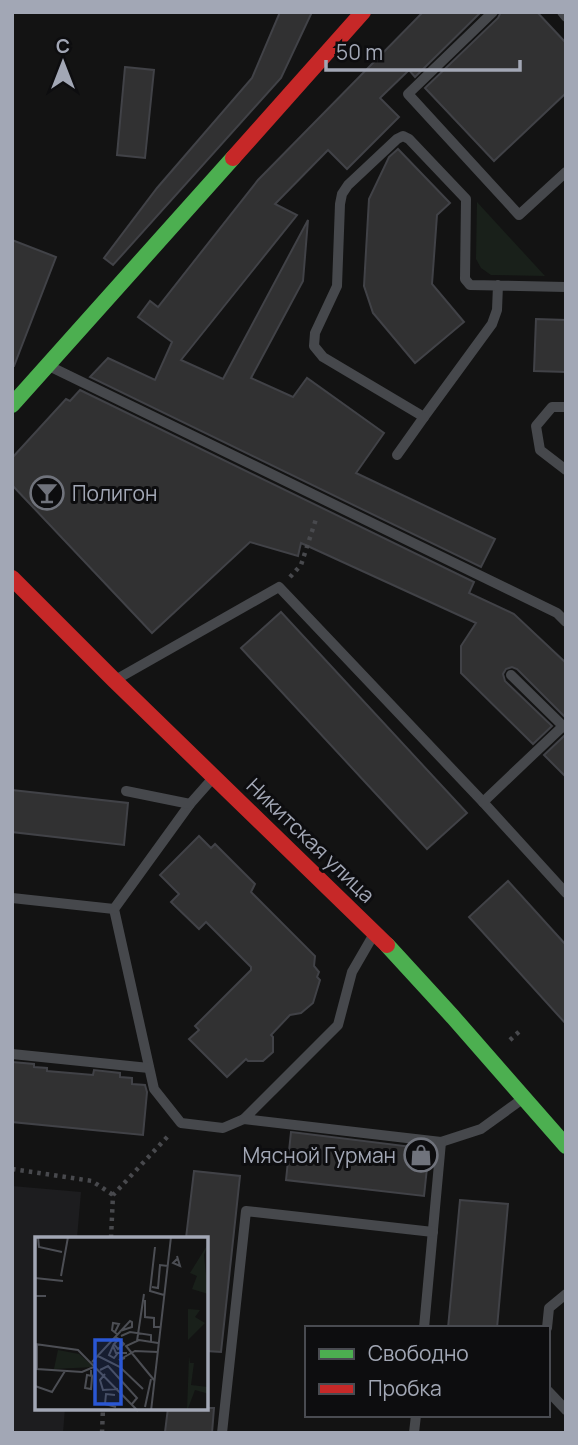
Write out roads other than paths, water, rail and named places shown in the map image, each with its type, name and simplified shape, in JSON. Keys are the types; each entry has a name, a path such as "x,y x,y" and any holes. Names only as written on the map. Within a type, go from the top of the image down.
{"street":[{"path":"12,405 363,12"},
{"name":"Никитская улица","path":"14,583 375,932 566,1146"}],"lane":[{"path":"493,12 408,94 519,215 566,172"},
{"path":"562,12 566,17"},
{"path":"424,417 323,357 314,346 314,333 337,286 342,194 348,185 397,139 403,136 409,139 466,199 467,283 566,287"},
{"path":"397,455 492,324 497,310 498,285"},
{"path":"48,366 557,614 566,622"},
{"path":"566,407 552,407 536,426 540,450 566,470"},
{"path":"115,681 279,587 566,893"},
{"path":"483,802 565,727 511,675"},
{"path":"214,776 190,804 114,909 154,1089 181,1123 223,1128 244,1119 338,1025 352,972 375,932"},
{"path":"126,791 190,804"},
{"path":"12,898 114,909"},
{"path":"12,1054 149,1068"},
{"path":"244,1119 441,1142 481,1129 524,1098"},
{"path":"424,1326 441,1142"},
{"path":"222,1433 246,1211 433,1233"},
{"path":"547,1326 549,1308 566,1294"},
{"path":"550,1393 566,1410"}],"place":[{"name":"Полигон","path":"47,493"},
{"name":"Мясной Гурман","path":"421,1155"}]}
